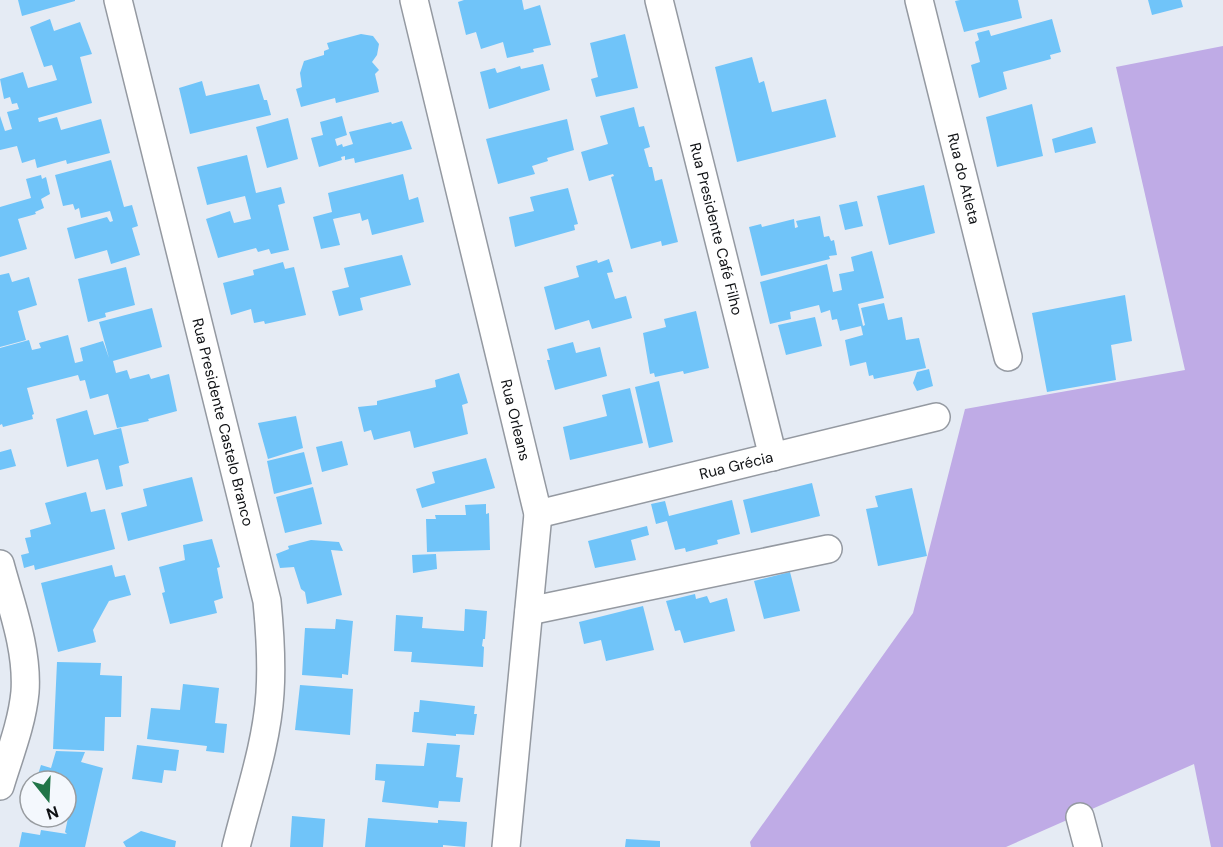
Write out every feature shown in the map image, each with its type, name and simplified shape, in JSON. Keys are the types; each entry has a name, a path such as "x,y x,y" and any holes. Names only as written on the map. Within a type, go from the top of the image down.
{"street":[{"name":"Rua Presidente Castelo Branco","path":"118,0 267,601 271,660 270,696 263,737 236,847"},
{"name":"Rua Orleans","path":"414,0 538,514 506,847"},
{"name":"Rua Presidente Café Filho","path":"659,0 773,457"},
{"name":"Rua do Atleta","path":"919,0 1008,357"},
{"name":"Rua Grécia","path":"538,514 936,417"},
{"path":"529,611 828,549"},
{"path":"0,564 19,636 25,691 21,717 0,786"},
{"path":"1080,817 1088,847"}],"shaded area":[{"path":"1223,46 1223,847 1211,847 1194,764 1006,847 751,847 750,842 913,613 965,409 1185,370 1116,67"}],"building":[{"path":"18,0 75,0 75,1 22,16"},
{"path":"464,0 522,0 524,10 540,5 551,45 533,49 534,52 507,58 503,42 481,49 476,32 466,35 458,2"},
{"path":"1018,0 1022,18 964,32 955,1"},
{"path":"1148,0 1181,0 1183,7 1152,15"},
{"path":"50,19 54,31 80,22 92,54 80,57 92,103 38,118 39,122 57,117 61,130 101,119 110,153 67,164 66,160 37,168 35,159 22,163 17,146 0,150 0,116 5,131 12,129 7,112 19,109 17,103 12,104 10,97 4,99 0,79 23,72 28,88 57,80 52,65 44,67 30,27"},
{"path":"1052,19 1061,52 1050,55 1051,59 1003,72 1007,89 979,98 971,65 980,62 975,42 979,40 977,33 989,30 991,36"},
{"path":"361,34 373,36 379,44 377,55 372,62 379,70 375,74 379,92 336,103 335,98 301,107 296,89 302,87 300,73 304,61 324,55 324,51 329,49 327,43"},
{"path":"625,34 638,88 596,97 591,79 598,77 590,43"},
{"path":"752,57 759,83 764,81 772,112 826,99 836,137 737,162 715,67"},
{"path":"543,64 550,90 489,109 480,72 495,68 497,73 520,66 521,69"},
{"path":"202,81 206,96 259,84 271,115 190,134 179,88"},
{"path":"1032,104 1043,156 997,167 986,117"},
{"path":"634,107 639,127 644,126 650,147 644,149 649,167 652,167 655,181 662,179 678,242 662,246 661,241 631,249 611,177 614,176 613,174 589,181 581,152 608,144 600,116"},
{"path":"342,116 347,135 335,139 337,146 353,144 349,132 402,121 412,149 355,163 354,158 345,160 345,156 341,157 342,160 319,167 311,138 323,135 320,122"},
{"path":"288,118 298,159 267,168 256,127"},
{"path":"567,119 574,150 547,158 548,161 532,166 535,174 498,184 486,139"},
{"path":"1092,127 1096,143 1055,153 1052,139"},
{"path":"247,155 256,193 281,187 285,203 278,205 289,250 271,254 269,249 258,252 256,248 218,258 206,219 230,211 234,223 251,219 245,196 207,205 197,167"},
{"path":"111,160 124,207 132,205 138,226 132,228 140,255 111,264 107,250 75,259 67,228 107,217 110,222 113,221 110,211 81,218 79,208 75,210 73,204 63,206 55,175"},
{"path":"403,174 409,200 418,197 424,222 372,235 368,219 362,221 360,213 333,219 340,245 321,249 313,217 332,212 328,193"},
{"path":"41,175 42,179 46,177 50,194 41,199 44,208 35,212 36,214 18,219 27,249 0,257 0,207 31,198 26,179"},
{"path":"924,185 935,233 889,245 877,196"},
{"path":"568,188 578,224 574,225 575,230 515,247 509,217 534,211 530,197"},
{"path":"857,201 863,226 845,230 839,205"},
{"path":"820,216 824,237 829,236 831,241 834,240 837,255 829,256 830,259 761,276 749,227 761,224 762,227 794,219 795,228 798,227 796,221"},
{"path":"872,251 884,298 858,304 863,326 865,325 861,308 884,303 888,320 902,317 906,340 919,338 926,368 874,379 873,375 869,376 866,362 850,366 845,340 863,335 861,326 840,331 837,319 832,320 830,310 821,313 819,305 790,312 791,319 770,324 760,282 827,264 833,292 842,290 839,274 854,271 851,257"},
{"path":"402,255 411,285 360,298 363,310 339,316 332,291 349,287 344,268"},
{"path":"609,259 613,272 607,273 615,299 626,296 632,318 592,329 589,320 555,330 544,287 579,277 576,266"},
{"path":"283,262 285,269 294,267 306,315 265,324 264,321 254,323 251,309 231,315 223,283 254,275 253,270"},
{"path":"126,267 135,305 105,313 106,317 88,322 78,279"},
{"path":"9,273 12,282 29,277 37,305 18,311 26,340 0,347 0,275"},
{"path":"1125,295 1132,341 1111,345 1116,380 1047,392 1032,313"},
{"path":"152,308 162,347 113,361 116,373 127,370 130,379 149,374 151,379 169,374 177,411 148,419 149,421 117,428 108,394 90,399 85,380 80,381 78,375 27,388 34,414 33,419 3,427 2,424 0,425 0,348 29,340 32,350 41,348 39,343 68,335 75,363 83,361 80,348 103,341 109,358 99,322"},
{"path":"696,311 709,368 684,374 683,371 655,377 654,373 650,374 643,333 666,327 664,319"},
{"path":"815,317 822,346 786,355 778,325"},
{"path":"573,342 576,353 600,347 607,376 555,390 547,360 550,360 547,349"},
{"path":"929,369 933,386 917,391 913,383 917,372"},
{"path":"459,373 468,403 462,405 468,434 414,448 410,431 374,440 371,430 364,432 358,407 377,405 377,401 436,387 435,380"},
{"path":"659,381 673,442 649,448 635,387"},
{"path":"630,388 643,443 570,460 563,427 607,416 602,395"},
{"path":"87,410 94,435 121,428 129,463 119,466 123,486 106,490 98,459 67,467 56,419"},
{"path":"296,416 303,448 268,459 258,423"},
{"path":"342,441 348,465 322,472 316,447"},
{"path":"11,449 16,466 0,470 0,452"},
{"path":"304,452 312,484 274,494 267,461"},
{"path":"486,458 495,488 422,508 416,489 435,483 432,472"},
{"path":"192,477 203,521 128,541 121,513 147,506 143,489"},
{"path":"812,483 820,516 751,533 743,500"},
{"path":"313,487 322,524 285,533 276,497"},
{"path":"912,488 927,556 878,566 866,509 878,507 875,496"},
{"path":"86,492 91,512 105,509 115,549 35,570 34,565 24,568 21,555 29,553 25,538 31,537 30,530 51,524 45,503"},
{"path":"732,500 740,534 717,540 718,544 686,552 685,548 675,550 667,521 656,524 651,504 665,501 669,516"},
{"path":"486,504 486,514 489,513 490,550 427,552 426,519 436,519 435,515 466,515 465,505"},
{"path":"647,526 649,535 631,540 636,560 595,568 588,541"},
{"path":"212,539 220,567 217,568 223,598 214,601 217,613 170,624 162,593 165,592 159,567 185,560 183,545"},
{"path":"311,540 339,542 343,551 331,550 342,595 307,604 305,592 301,589 294,567 280,568 276,554 289,549 288,546"},
{"path":"436,554 437,569 413,573 412,555"},
{"path":"112,565 115,577 125,575 131,595 109,601 93,630 96,642 58,652 41,583"},
{"path":"790,572 800,611 764,619 754,581"},
{"path":"695,594 696,599 707,596 710,603 727,598 735,631 684,643 680,630 675,631 666,601"},
{"path":"643,606 654,650 606,661 601,640 584,644 579,622"},
{"path":"465,609 487,611 485,639 483,639 482,646 484,647 483,667 411,662 412,652 394,651 396,615 423,617 422,628 464,631"},
{"path":"336,619 353,621 348,675 342,674 342,678 302,675 305,628 335,629"},
{"path":"57,662 101,663 100,675 122,676 121,717 105,717 104,751 53,749"},
{"path":"183,684 219,688 215,723 227,724 224,753 206,751 207,746 147,739 151,708 180,710"},
{"path":"300,685 353,689 350,735 295,730"},
{"path":"420,700 475,706 474,714 477,714 474,735 456,734 456,736 412,732 414,712 419,712"},
{"path":"427,743 460,745 456,777 463,778 460,802 439,801 438,808 382,802 385,781 375,780 376,764 424,766"},
{"path":"137,745 179,750 176,771 164,770 162,783 132,779"},
{"path":"56,751 85,752 81,762 103,768 85,847 19,847 22,832 40,835 41,830 67,834 66,829 78,829 78,769 40,769 41,765 51,768"},
{"path":"292,816 325,819 323,847 290,847"},
{"path":"368,818 438,823 438,820 467,822 465,847 443,845 443,847 365,847"},
{"path":"141,831 176,841 175,847 126,847 123,842"},
{"path":"626,839 660,841 660,847 625,847"}]}
